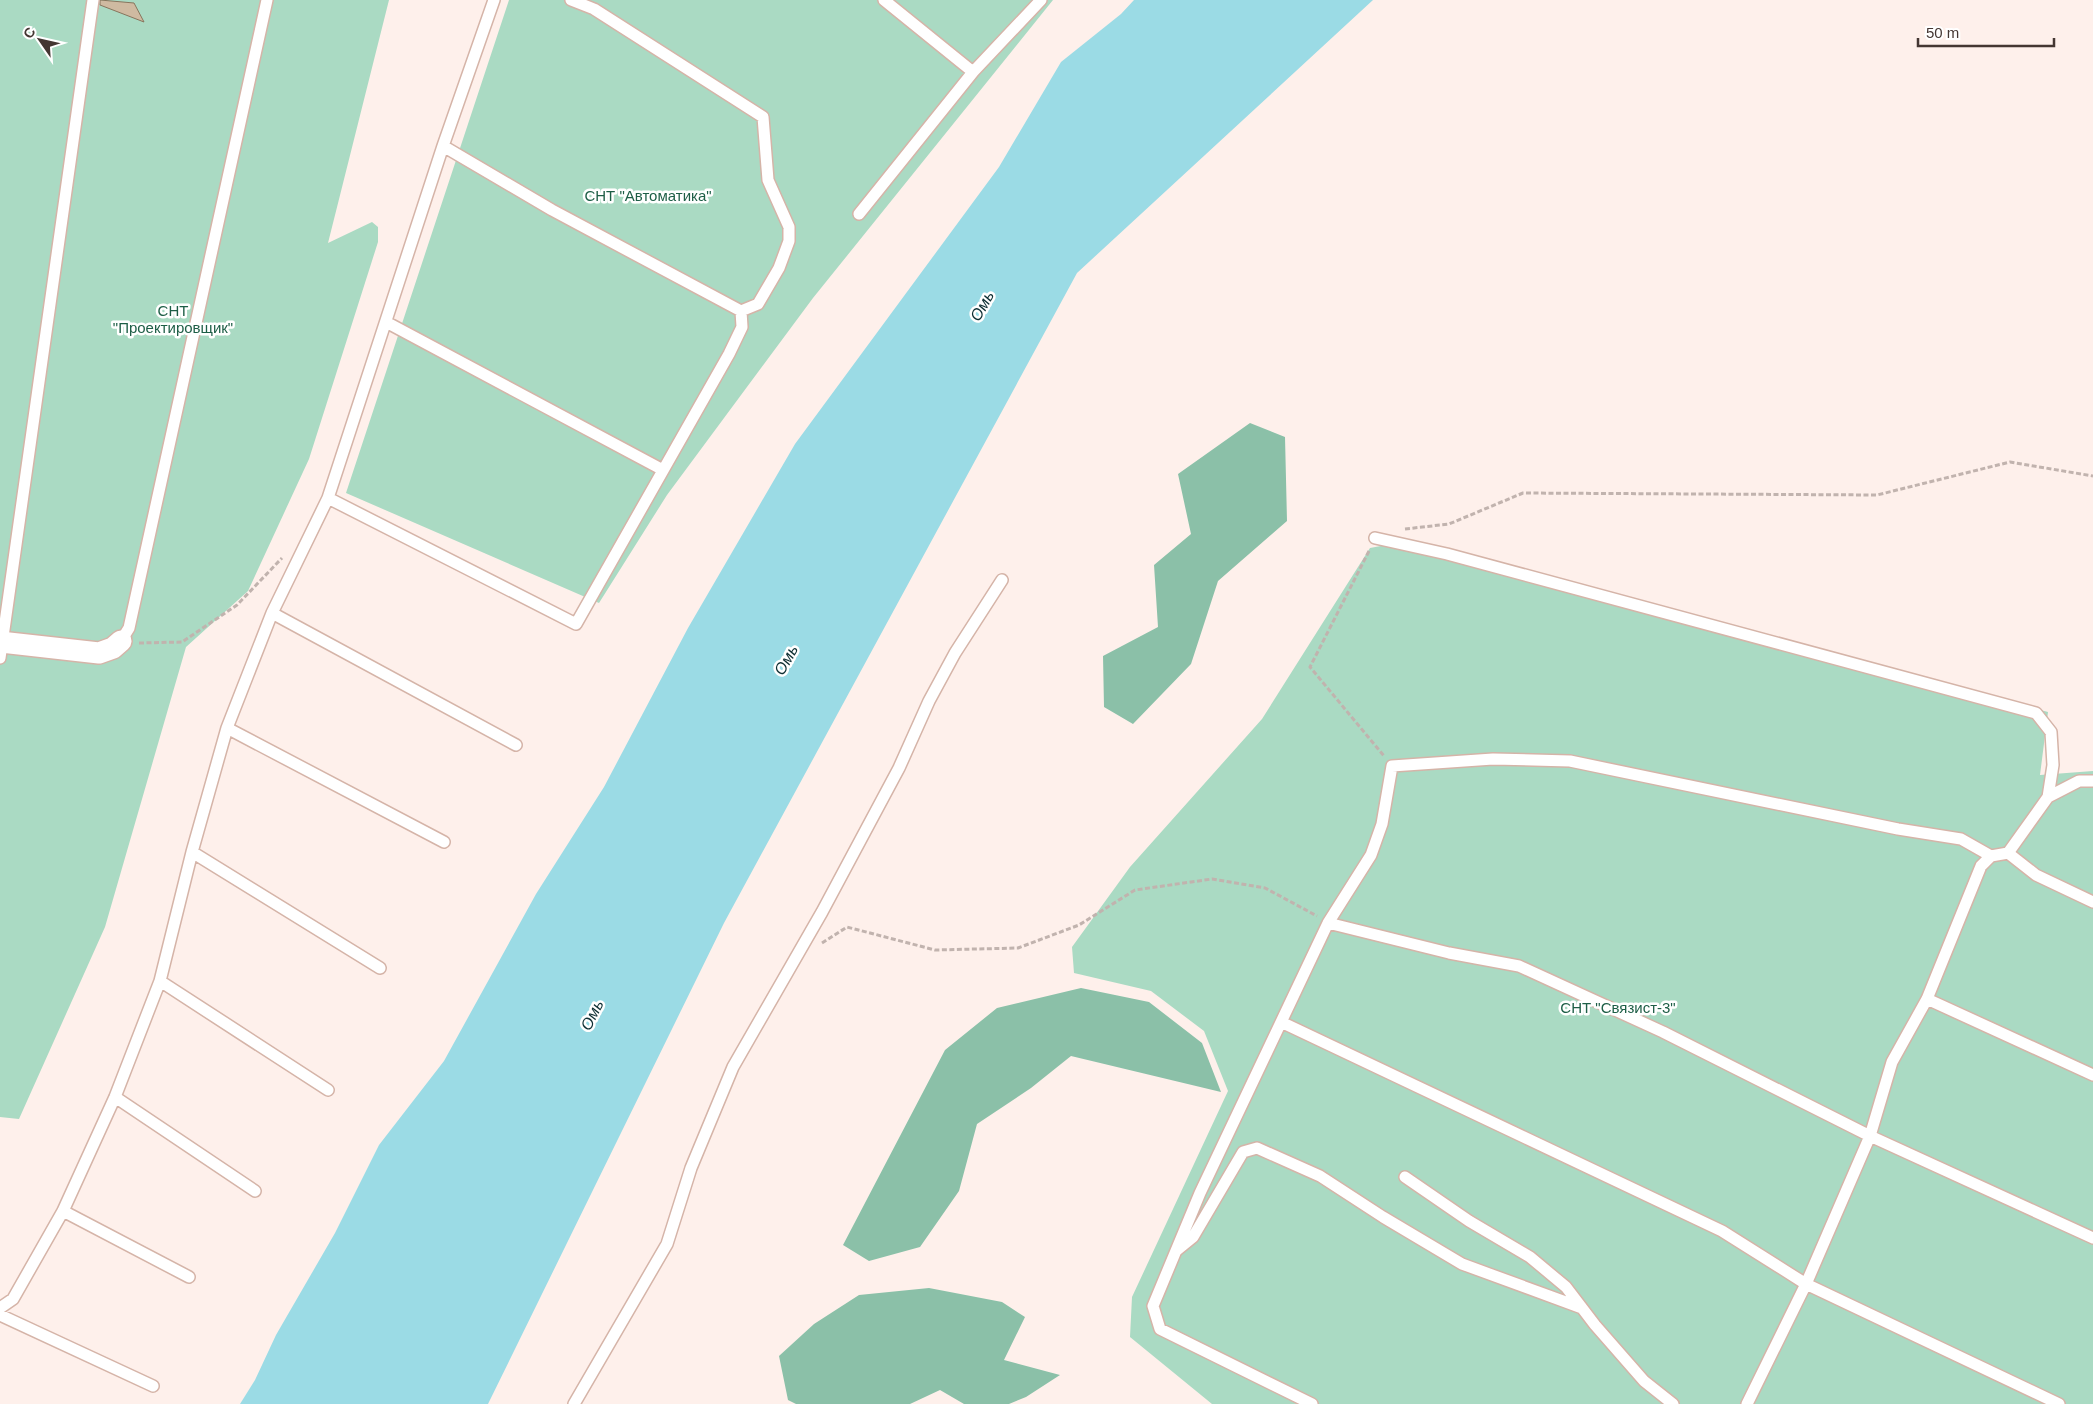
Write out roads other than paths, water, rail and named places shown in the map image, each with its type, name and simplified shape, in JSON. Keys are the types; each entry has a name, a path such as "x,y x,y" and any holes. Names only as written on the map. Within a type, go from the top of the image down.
{"street":[{"path":"1,647 99,653 113,648 121,641"}],"lane":[{"path":"1,647 94,0"},
{"path":"121,641 129,628 267,0"},
{"path":"0,1308 13,1299 63,1211 115,1097 160,982 192,852 227,728 272,613 328,498 443,146 494,0"},
{"path":"571,0 594,9 762,117 768,180 789,227 789,241 779,268 758,304 741,311"},
{"path":"884,0 974,72"},
{"path":"859,214 974,72 1040,0"},
{"path":"443,146 552,210 741,311"},
{"path":"328,498 576,624 729,354 742,326 741,311"},
{"path":"386,322 663,470"},
{"path":"1375,538 1447,554 2036,713 2051,732 2053,765 2048,797 2008,853 1991,856 1981,866 1927,999 1892,1062 1870,1136 1806,1284 1746,1404"},
{"path":"574,1404 667,1244 691,1168 733,1067 794,961 899,768 933,692 955,653 1002,580"},
{"path":"272,613 516,745"},
{"path":"227,728 444,842"},
{"path":"1312,1404 1160,1329 1153,1306 1200,1193 1328,923 1370,855 1382,824 1392,766 1493,759 1570,761 1898,829 1961,839 1991,856"},
{"path":"2048,797 2079,782 2093,781"},
{"path":"192,852 380,968"},
{"path":"2008,853 2036,875 2093,902"},
{"path":"1328,923 1448,953 1519,966 1663,1032 1870,1136 2093,1238"},
{"path":"160,982 328,1090"},
{"path":"1927,999 2093,1074"},
{"path":"1281,1022 1722,1232 1806,1284 2059,1404"},
{"path":"115,1097 255,1191"},
{"path":"1176,1251 1194,1237 1243,1152 1257,1148 1320,1176 1383,1217 1462,1264 1582,1308"},
{"path":"1405,1177 1469,1221 1530,1257 1566,1287 1644,1381 1673,1404"},
{"path":"63,1211 189,1277"},
{"path":"0,1316 153,1386"}],"water":[{"name":"Омь","path":"1134,0 1373,0 1077,273 724,923 488,1404 240,1404 255,1380 276,1335 335,1233 379,1145 444,1061 536,894 604,787 688,628 795,444 999,167 1061,62 1121,14"}],"park label":[{"name":"СНТ \"Автоматика\"","path":"648,195"},
{"name":"СНТ \"Проектировщик\"","path":"173,318"},
{"name":"СНТ \"Связист-3\"","path":"1618,1007"}]}
